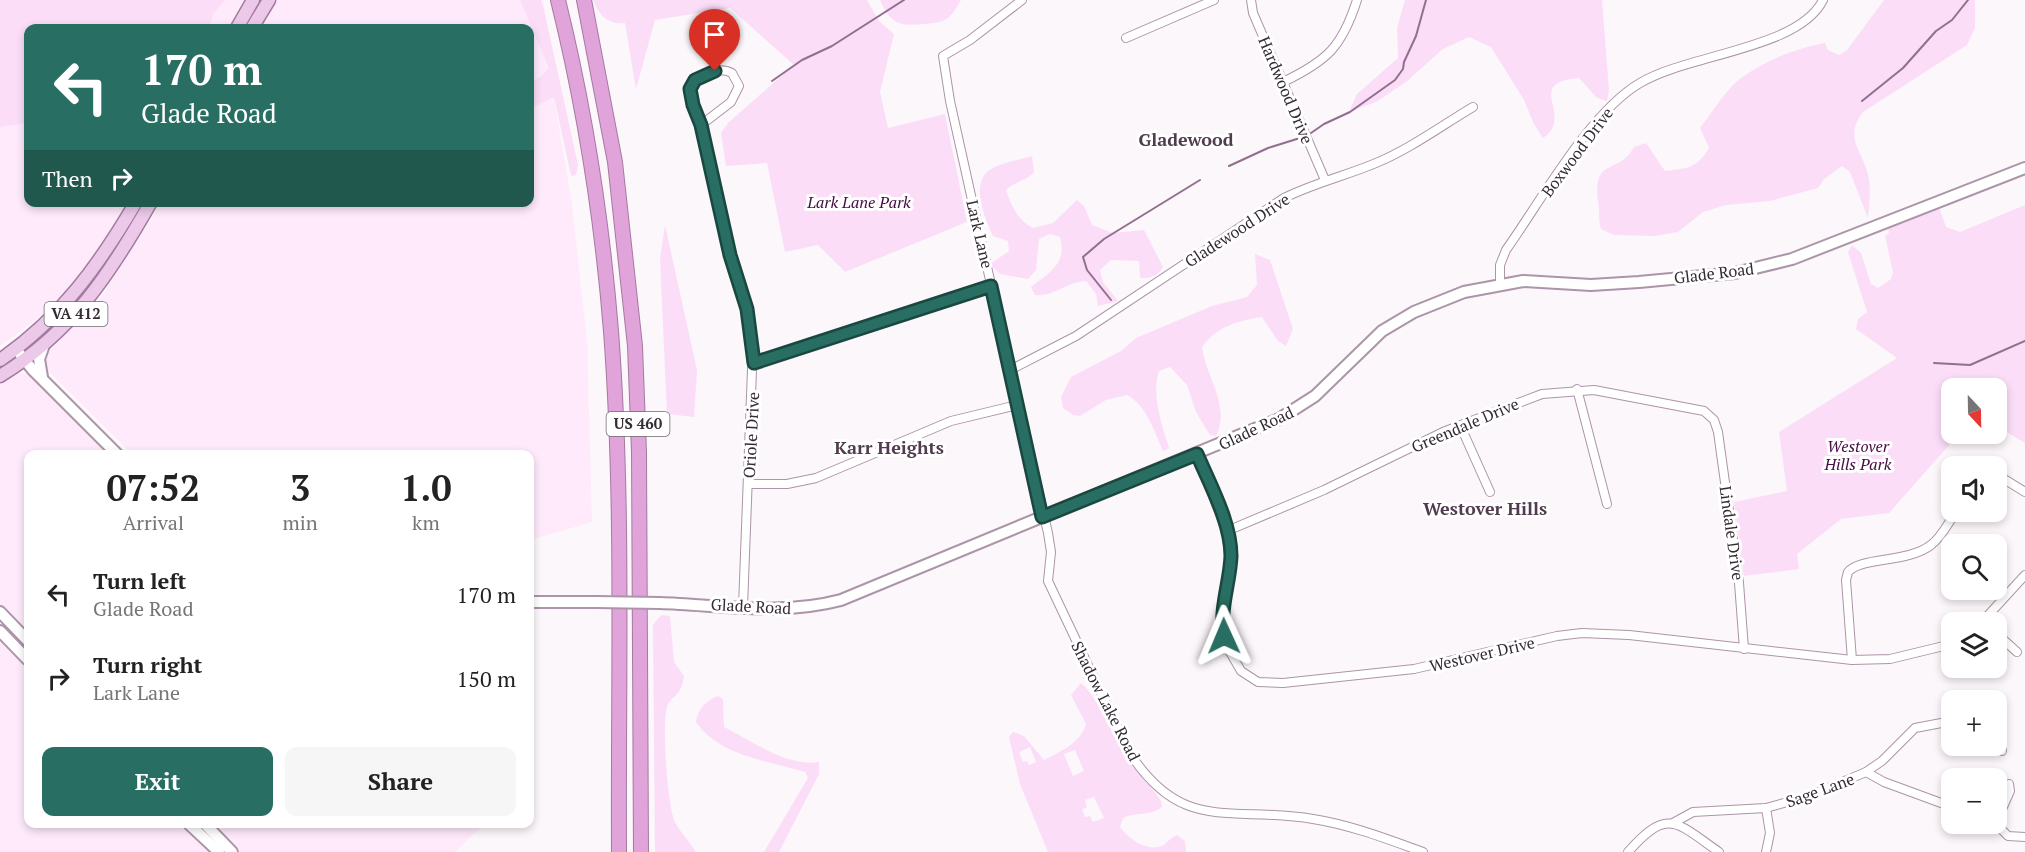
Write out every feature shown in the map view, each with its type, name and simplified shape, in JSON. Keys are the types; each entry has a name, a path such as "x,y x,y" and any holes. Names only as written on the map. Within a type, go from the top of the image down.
{"highway":[{"path":"552,0 564,25"},
{"name":"US 460","path":"558,0 594,181 611,331 617,470 619,852"},
{"name":"US 460","path":"584,0 615,162 634,337 639,462 641,852"}],"main road":[{"path":"239,24 253,0"},
{"path":"254,24 269,0"},
{"name":"VA 412","path":"0,360 47,324 76,293 102,259 133,207"},
{"name":"VA 412","path":"0,376 45,345 98,289 149,207"}],"street":[{"name":"Lark Lane","path":"1022,0 970,40 944,56 950,101 1042,517"},
{"path":"1126,38 1214,0"},
{"name":"Hardwood Drive","path":"1251,0 1253,13 1325,180"},
{"path":"1283,82 1316,66 1332,51 1349,27 1357,0"},
{"name":"Boxwood Drive","path":"1500,283 1500,265 1506,250 1565,165 1618,99 1641,82 1669,69 1791,31 1811,18 1823,0"},
{"name":"Oriole Drive","path":"701,125 735,97 739,86 732,73 724,70 702,75 692,84 693,105 701,125 730,255 750,324 754,363 743,607"},
{"name":"Gladewood Drive","path":"1010,370 1076,336 1284,198 1325,180 1369,166 1401,151 1473,106"},
{"name":"Glade Road","path":"534,602 660,603 796,609 841,600 1279,419 1300,407 1332,381 1367,343 1399,320 1464,292 1500,283 1543,281 1603,284 1755,269 1792,259 2025,168"},
{"path":"754,363 991,286"},
{"path":"42,377 39,359 45,345"},
{"path":"16,349 113,450"},
{"path":"1577,389 1607,504"},
{"name":"Greendale Drive","path":"1227,531 1324,490 1460,425 1542,394 1577,389 1612,393 1704,411 1713,419"},
{"path":"749,484 787,484 810,479 951,421 1017,405"},
{"name":"Lindale Drive","path":"1713,419 1718,432 1739,583 1744,649"},
{"path":"1460,425 1490,492"},
{"name":"Westover Drive","path":"1197,454 1227,531 1231,553 1223,612 1224,636 1237,667 1257,681 1277,683 1405,670 1582,633 1638,636 1852,660 1897,658 1941,647"},
{"path":"2007,481 2025,492"},
{"name":"Shadow Lake Road","path":"1042,517 1051,552 1048,581 1059,607 1130,752 1143,773 1164,794 1185,806 1208,812 1310,818 1335,823 1423,852"},
{"path":"1852,660 1846,580 1848,572 1857,564 1899,559 1923,550 1941,534 1949,522"},
{"path":"1992,612 2025,575"},
{"path":"0,612 24,637"},
{"path":"0,631 24,656"},
{"path":"2007,643 2017,652"},
{"name":"Sage Lane","path":"1674,823 1698,811 1766,808 1809,795 1866,772 1915,728 1941,723"},
{"path":"1866,772 1884,782 1941,803"},
{"path":"2007,798 2010,791 2009,784"},
{"path":"1766,808 1770,832 1766,852"},
{"path":"1628,852 1652,827 1664,822 1674,823 1719,852"},
{"path":"193,828 219,852"},
{"path":"209,828 232,852"},
{"path":"2006,834 2025,837"}],"shaded area":[{"path":"0,0 244,0 230,24 24,24 24,207 124,207 80,277 37,319 0,346"},
{"path":"278,0 521,0 540,35 549,68 572,204 587,341 592,522 534,539 534,450 128,450 45,368 44,358 47,353 102,296 158,207 534,207 534,24 263,24"},
{"path":"19,373 29,375 103,450 24,450 24,631 0,606 0,385"},
{"path":"0,641 24,666 24,828 182,828 209,852 0,852"},
{"path":"216,828 480,828 455,852 239,852"}],"green space":[{"path":"0,0 225,0 213,14 210,24 24,24 24,124 0,127"},
{"path":"520,0 541,0 578,165 576,175 572,176 570,171 554,97 534,107 534,80 549,68 534,33 534,24 530,24"},
{"name":"Lark Lane Park","path":"593,0 867,0 879,21 894,34 880,92 888,128 945,114 967,222 845,272 818,245 785,252 767,163 726,166 721,133 728,123 794,65 730,8 655,20 636,89 625,23 609,21 598,10"},
{"path":"880,0 961,0 950,16 943,21 909,25 892,19"},
{"path":"1405,0 1602,0 1609,90 1607,101 1597,98 1579,78 1562,81 1554,86 1551,93 1555,120 1552,129 1543,138 1524,100 1491,47 1469,37 1443,49 1406,82 1376,102 1349,112 1357,94 1398,58 1397,28"},
{"path":"1884,0 1975,0 1975,28 1967,45 1863,112 1857,122 1855,138 1870,184 1868,218 1850,172 1842,166 1824,179 1818,188 1770,201 1726,205 1703,212 1678,232 1655,236 1614,235 1601,229 1597,187 1603,172 1628,156 1634,147 1646,143 1665,171 1686,168 1695,164 1709,148 1700,128 1735,83 1766,63 1814,45 1825,43 1828,50 1839,55 1847,50"},
{"path":"1032,156 1034,172 1006,190 1013,207 1023,221 1033,228 1053,223 1077,200 1084,206 1092,225 1113,233 1144,230 1163,267 1159,272 1151,277 1140,278 1139,261 1111,260 1100,270 1103,282 1118,301 1098,306 1096,294 1086,281 1048,294 1035,295 1031,287 1055,266 1061,254 1060,237 1050,234 1039,239 1036,270 1028,279 1000,274 990,264 1009,251 1008,241 993,236 983,211 981,183 984,175 991,169"},
{"name":"Westover Hills Park","path":"2025,205 2025,443 2007,432 2007,378 1941,378 1941,444 1950,444 1889,513 1841,519 1797,554 1799,569 1744,576 1734,502 1787,491 1779,432 1897,358 1856,329 1858,319 1867,312 1848,252 1852,245 1861,253 1871,284 1878,288 1891,279 1893,272 1885,236 1889,233 1888,228 1939,207 1946,227 1960,232"},
{"path":"665,225 697,370 694,417 667,414 660,259"},
{"path":"1255,254 1270,260 1293,329 1286,346 1278,341 1262,317 1221,329 1202,347 1221,413 1216,436 1210,435 1196,412 1187,385 1170,367 1159,371 1156,390 1158,410 1169,448 1163,451 1145,412 1127,395 1106,400 1080,416 1073,415 1063,408 1061,397 1071,377 1121,351 1136,338 1212,306 1247,297 1257,285"},
{"path":"661,615 670,616 674,662 684,676 679,692 667,707 666,716 665,746 672,813 675,822 696,852 655,852 653,625"},
{"path":"1081,683 1089,691 1124,754 1161,801 1162,807 1158,810 1123,818 1120,827 1133,839 1150,847 1162,846 1177,835 1185,841 1186,852 1048,852 1020,784 1009,737 1013,732 1024,736 1044,760 1070,746 1080,736 1086,724 1071,695","holes":["1030,747 1036,762 1029,765 1027,761 1023,762 1019,752","1075,750 1084,771 1073,776 1064,754","1094,797 1104,818 1093,822 1090,816 1085,817 1082,810 1087,807 1085,800"]},
{"path":"718,696 723,699 724,727 782,757 807,763 819,762 819,774 779,852 764,852 808,778 805,772 731,750 706,733 696,722 697,717 703,706"}],"waterway":[{"path":"772,81 802,60 832,46 904,0"},
{"path":"1311,133 1350,112 1395,80 1403,69 1416,36 1426,0"},
{"path":"1862,101 1903,68 1936,31 1952,20 1968,0"},
{"path":"1229,166 1268,148 1300,138"},
{"path":"1111,300 1087,270 1083,257 1104,239 1200,180"},
{"path":"1934,363 1970,365 2025,341"}],"district":[{"name":"Gladewood","path":"1186,140"},
{"name":"Karr Heights","path":"889,448"},
{"name":"Westover Hills","path":"1485,509"}],"route":[{"path":"715,71 699,76 692,84 690,93 701,125 730,255 747,309 754,363 991,286 1042,517 1197,454 1230,541 1230,566 1223,612 1224,636"}]}
